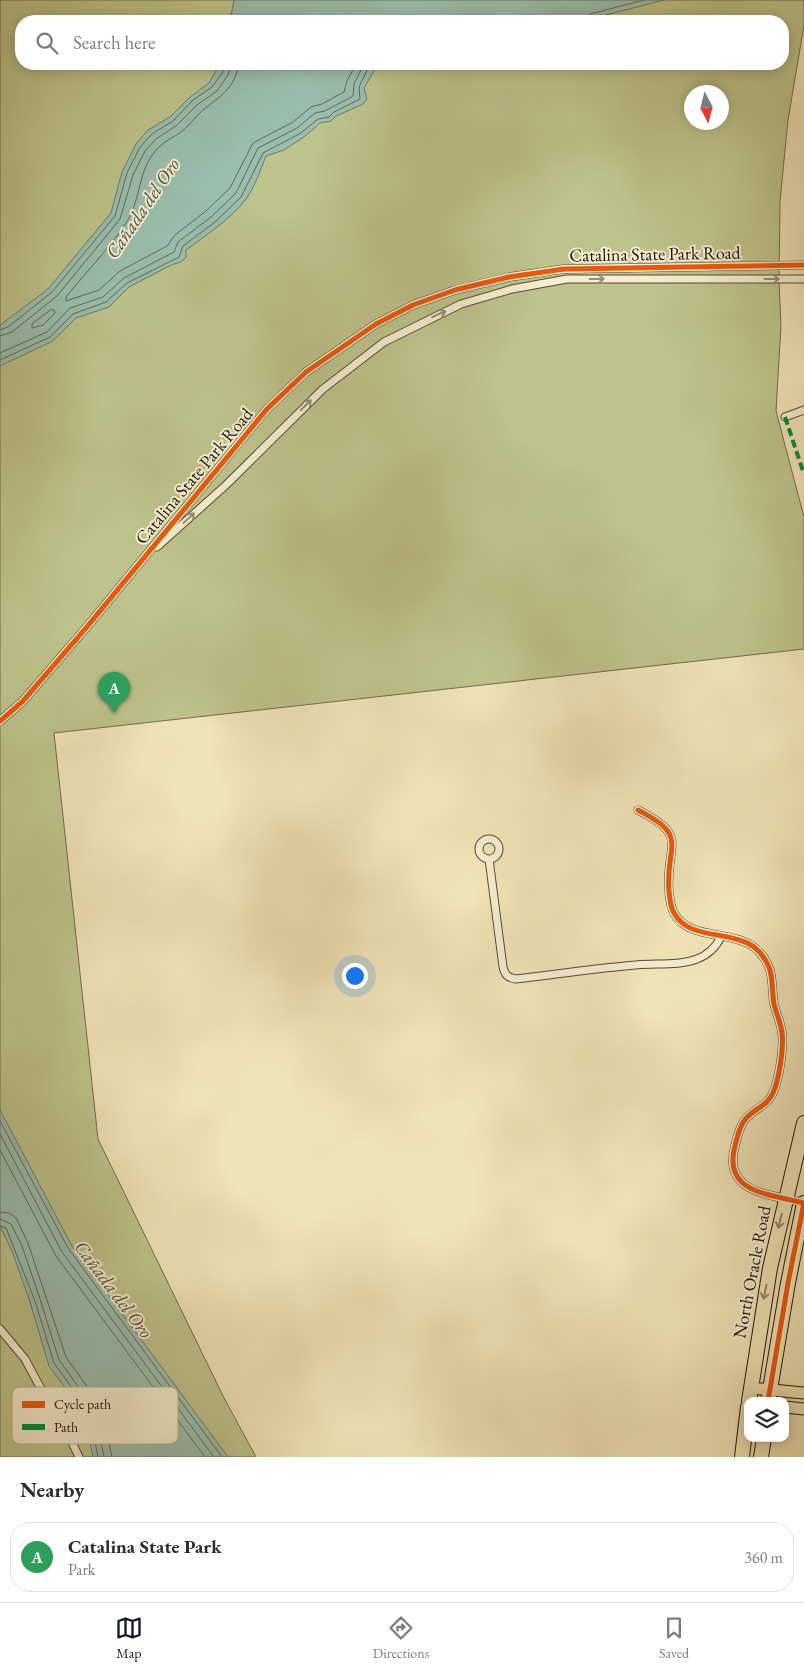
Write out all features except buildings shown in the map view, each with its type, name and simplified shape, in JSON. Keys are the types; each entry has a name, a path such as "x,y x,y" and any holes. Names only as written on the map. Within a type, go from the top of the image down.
{"highway":[{"name":"North Oracle Road","path":"749,1394 763,1304 804,1123"},
{"name":"North Oracle Road","path":"769,1395 804,1203"},
{"path":"742,1457 744,1440"},
{"path":"761,1457 763,1442"}],"main road":[{"path":"749,1394 804,1393"},
{"path":"789,1407 804,1409"}],"street":[{"name":"Catalina State Park Road","path":"0,722 22,701 140,562 242,437 299,378 376,324 413,306 455,290 508,277 564,269 804,266"},
{"name":"Catalina State Park Road","path":"140,562 226,484 323,389 384,342 461,304 512,289 566,279 804,279"},
{"path":"784,418 804,410"},
{"path":"638,810 657,821 670,832 672,846 668,876 671,905 676,916 693,928 722,937 747,941 764,958 772,979 774,1003 782,1034 774,1090 767,1103 749,1116 742,1124 734,1150 732,1168 738,1180 751,1188 804,1203"},
{"path":"489,859 504,973 509,978 515,979 638,964 682,963 700,959 708,954 722,937"},
{"path":"0,1329 25,1360 40,1387"},
{"path":"73,1444 79,1457"}],"green space":[{"path":"0,0 804,0 804,25 788,120 780,201 779,282 781,326 776,411 804,517 804,649 54,733 98,1139 224,1398 256,1457 0,1457"}],"water":[{"path":"234,0 664,0 606,15 231,15"},
{"name":"Cañada del Oro","path":"217,70 374,70 364,88 367,99 363,104 336,116 331,121 320,123 304,137 284,150 266,156 255,184 246,199 226,220 186,250 186,257 181,262 171,265 129,287 109,307 76,318 53,341 0,366 0,325 48,289 111,213 122,172 136,144 148,130 170,117 190,97 209,83"},
{"path":"0,1110 72,1246 176,1387 65,1387 49,1366 30,1302 12,1251 0,1226"},
{"path":"178,1389 228,1457 93,1457 90,1444 178,1444"}],"marked path":[{"path":"785,417 804,474"}],"cycle path":[{"path":"0,721 23,701 86,628 267,409 306,372 376,324 413,305 455,290 509,277 564,269 804,265"},
{"path":"638,810 665,827 670,835 672,843 669,875 671,905 674,913 683,924 695,930 737,939 750,945 762,954 770,970 774,1004 782,1033 782,1055 779,1072 770,1098 747,1117 742,1124 738,1133 733,1162 736,1174 742,1183 752,1189 764,1194 804,1203"},
{"path":"769,1397 804,1203"}],"place":[{"name":"Catalina State Park","path":"114,713"}]}
